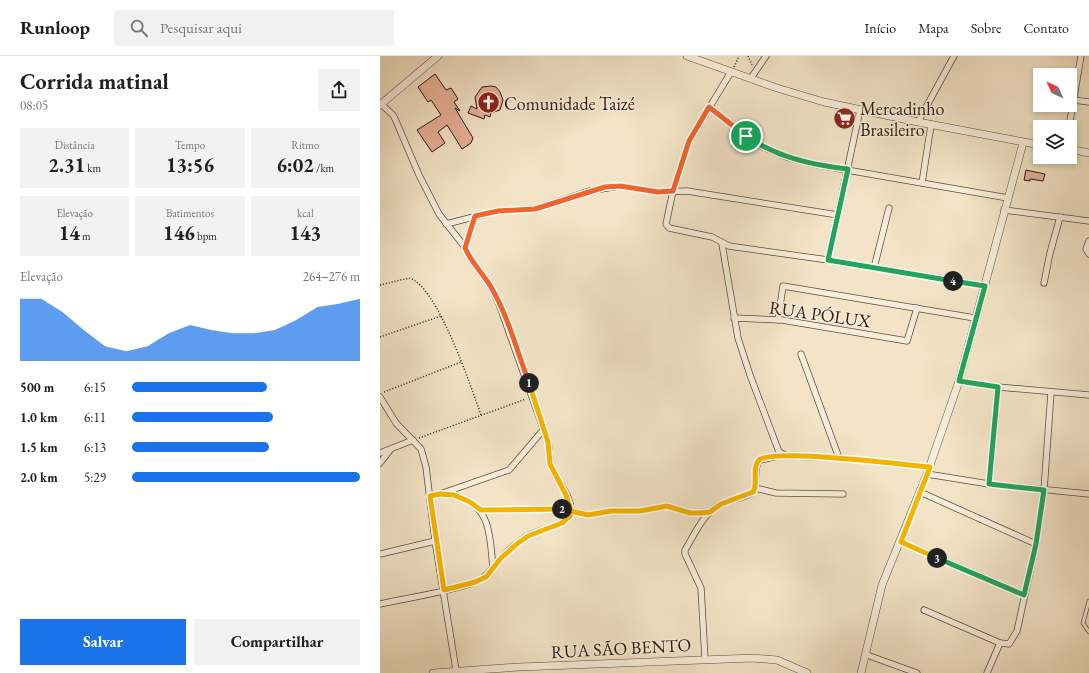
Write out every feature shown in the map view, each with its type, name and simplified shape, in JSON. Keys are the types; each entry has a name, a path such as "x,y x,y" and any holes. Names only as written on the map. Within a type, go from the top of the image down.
{"street":[{"path":"380,604 444,590 475,582 486,577 501,558 518,543 534,533 562,523 570,516 571,510 564,489 550,464 548,442 534,396 499,304 491,287 472,261 465,248 446,224 419,175 393,114 380,104 438,56"},
{"path":"688,56 731,72 753,75 803,96 860,110 1033,144"},
{"path":"753,75 766,56"},
{"path":"918,122 954,56"},
{"path":"1077,81 1081,56"},
{"path":"731,72 689,141 673,191 666,221 669,228 712,237 722,244 985,286"},
{"path":"1077,100 1089,102"},
{"path":"709,107 761,146 772,152 818,165 1008,198"},
{"path":"828,260 860,110"},
{"path":"922,183 932,125"},
{"path":"862,673 879,596 929,471 959,381 974,318 985,286 1023,143"},
{"path":"1077,150 1089,152"},
{"path":"446,224 498,211 535,209 605,187 620,186 658,192 687,190 838,215"},
{"path":"874,268 889,208"},
{"path":"1004,210 1089,222"},
{"path":"465,248 475,216"},
{"path":"1044,283 1050,253 1060,218"},
{"path":"1089,241 1086,249 1089,254"},
{"path":"722,244 734,318 742,354 777,447 783,455"},
{"path":"778,320 784,286 974,318"},
{"name":"RUA PÓLUX","path":"734,318 778,320 907,341 917,308"},
{"path":"801,354 839,458"},
{"path":"959,381 998,387 1089,395"},
{"path":"989,484 998,387"},
{"path":"924,610 1000,643 1009,644 1014,639 1036,544 1044,490 1051,392"},
{"path":"380,397 396,423 421,448 425,461 435,541 456,670"},
{"path":"430,496 510,470 544,429"},
{"path":"380,453 414,440"},
{"path":"380,463 390,450"},
{"path":"705,659 701,588 684,552 700,525 710,512 721,504 750,494 755,488 757,463 764,457 783,455 839,458 929,471 989,484 1089,494"},
{"path":"755,488 776,493 843,494"},
{"path":"920,492 1036,544"},
{"path":"440,494 458,496 481,510 486,522 493,568"},
{"path":"481,510 571,510 588,515 611,511 640,511 667,506 690,513 710,512"},
{"path":"380,554 435,541"},
{"path":"901,542 1024,595"},
{"path":"987,673 1000,643"},
{"path":"867,655 917,673"},
{"name":"RUA SÃO BENTO","path":"433,673 456,670 519,670 705,659 769,659 777,660 808,673"}],"lane":[{"path":"1089,601 1083,623 1089,632"}],"path":[{"path":"731,72 739,56"},
{"path":"748,56 753,75"},
{"path":"380,285 403,278 412,279 427,292 441,316 461,362 481,415"},
{"path":"380,337 441,316"},
{"path":"380,394 461,362"},
{"path":"414,440 534,396"}],"building":[{"path":"435,74 446,90 451,88 458,99 454,102 460,111 455,108 473,138 471,143 462,149 447,125 438,132 445,143 432,152 417,130 441,115 431,100 428,102 418,87"},
{"name":"Comunidade Taizé","path":"482,87 496,87 503,100 500,110 491,113 490,117 485,115 484,119 468,113 471,106 477,109 475,97"},
{"name":"Mercadinho Brasileiro","path":"840,112 852,115 849,125 837,122"},
{"path":"1026,170 1045,174 1043,181 1030,179 1030,181 1024,180"}],"place":[{"name":"Comunidade Taizé","path":"489,103"},
{"name":"Mercadinho Brasileiro","path":"844,118"}],"route":[{"path":"746,136 709,107 689,141 673,191 658,192 620,186 605,187 535,209 498,211 475,216 465,248 472,261 491,287 508,325 534,396 548,442 550,464 564,489 571,510 571,512 570,516 562,523 540,530 528,536 511,548 486,577 459,587 444,590 435,541 430,496 440,494 458,496 481,510 565,509 571,510 588,515 611,511 649,510 667,506 695,514 710,512 721,504 753,492 755,490 755,470 757,463 764,457 783,455 839,458 930,467 901,542 1024,595 1036,544 1044,490 989,484 998,387 959,381 974,318 985,286 828,260 848,169 818,165 787,157 772,152 746,136"}]}
